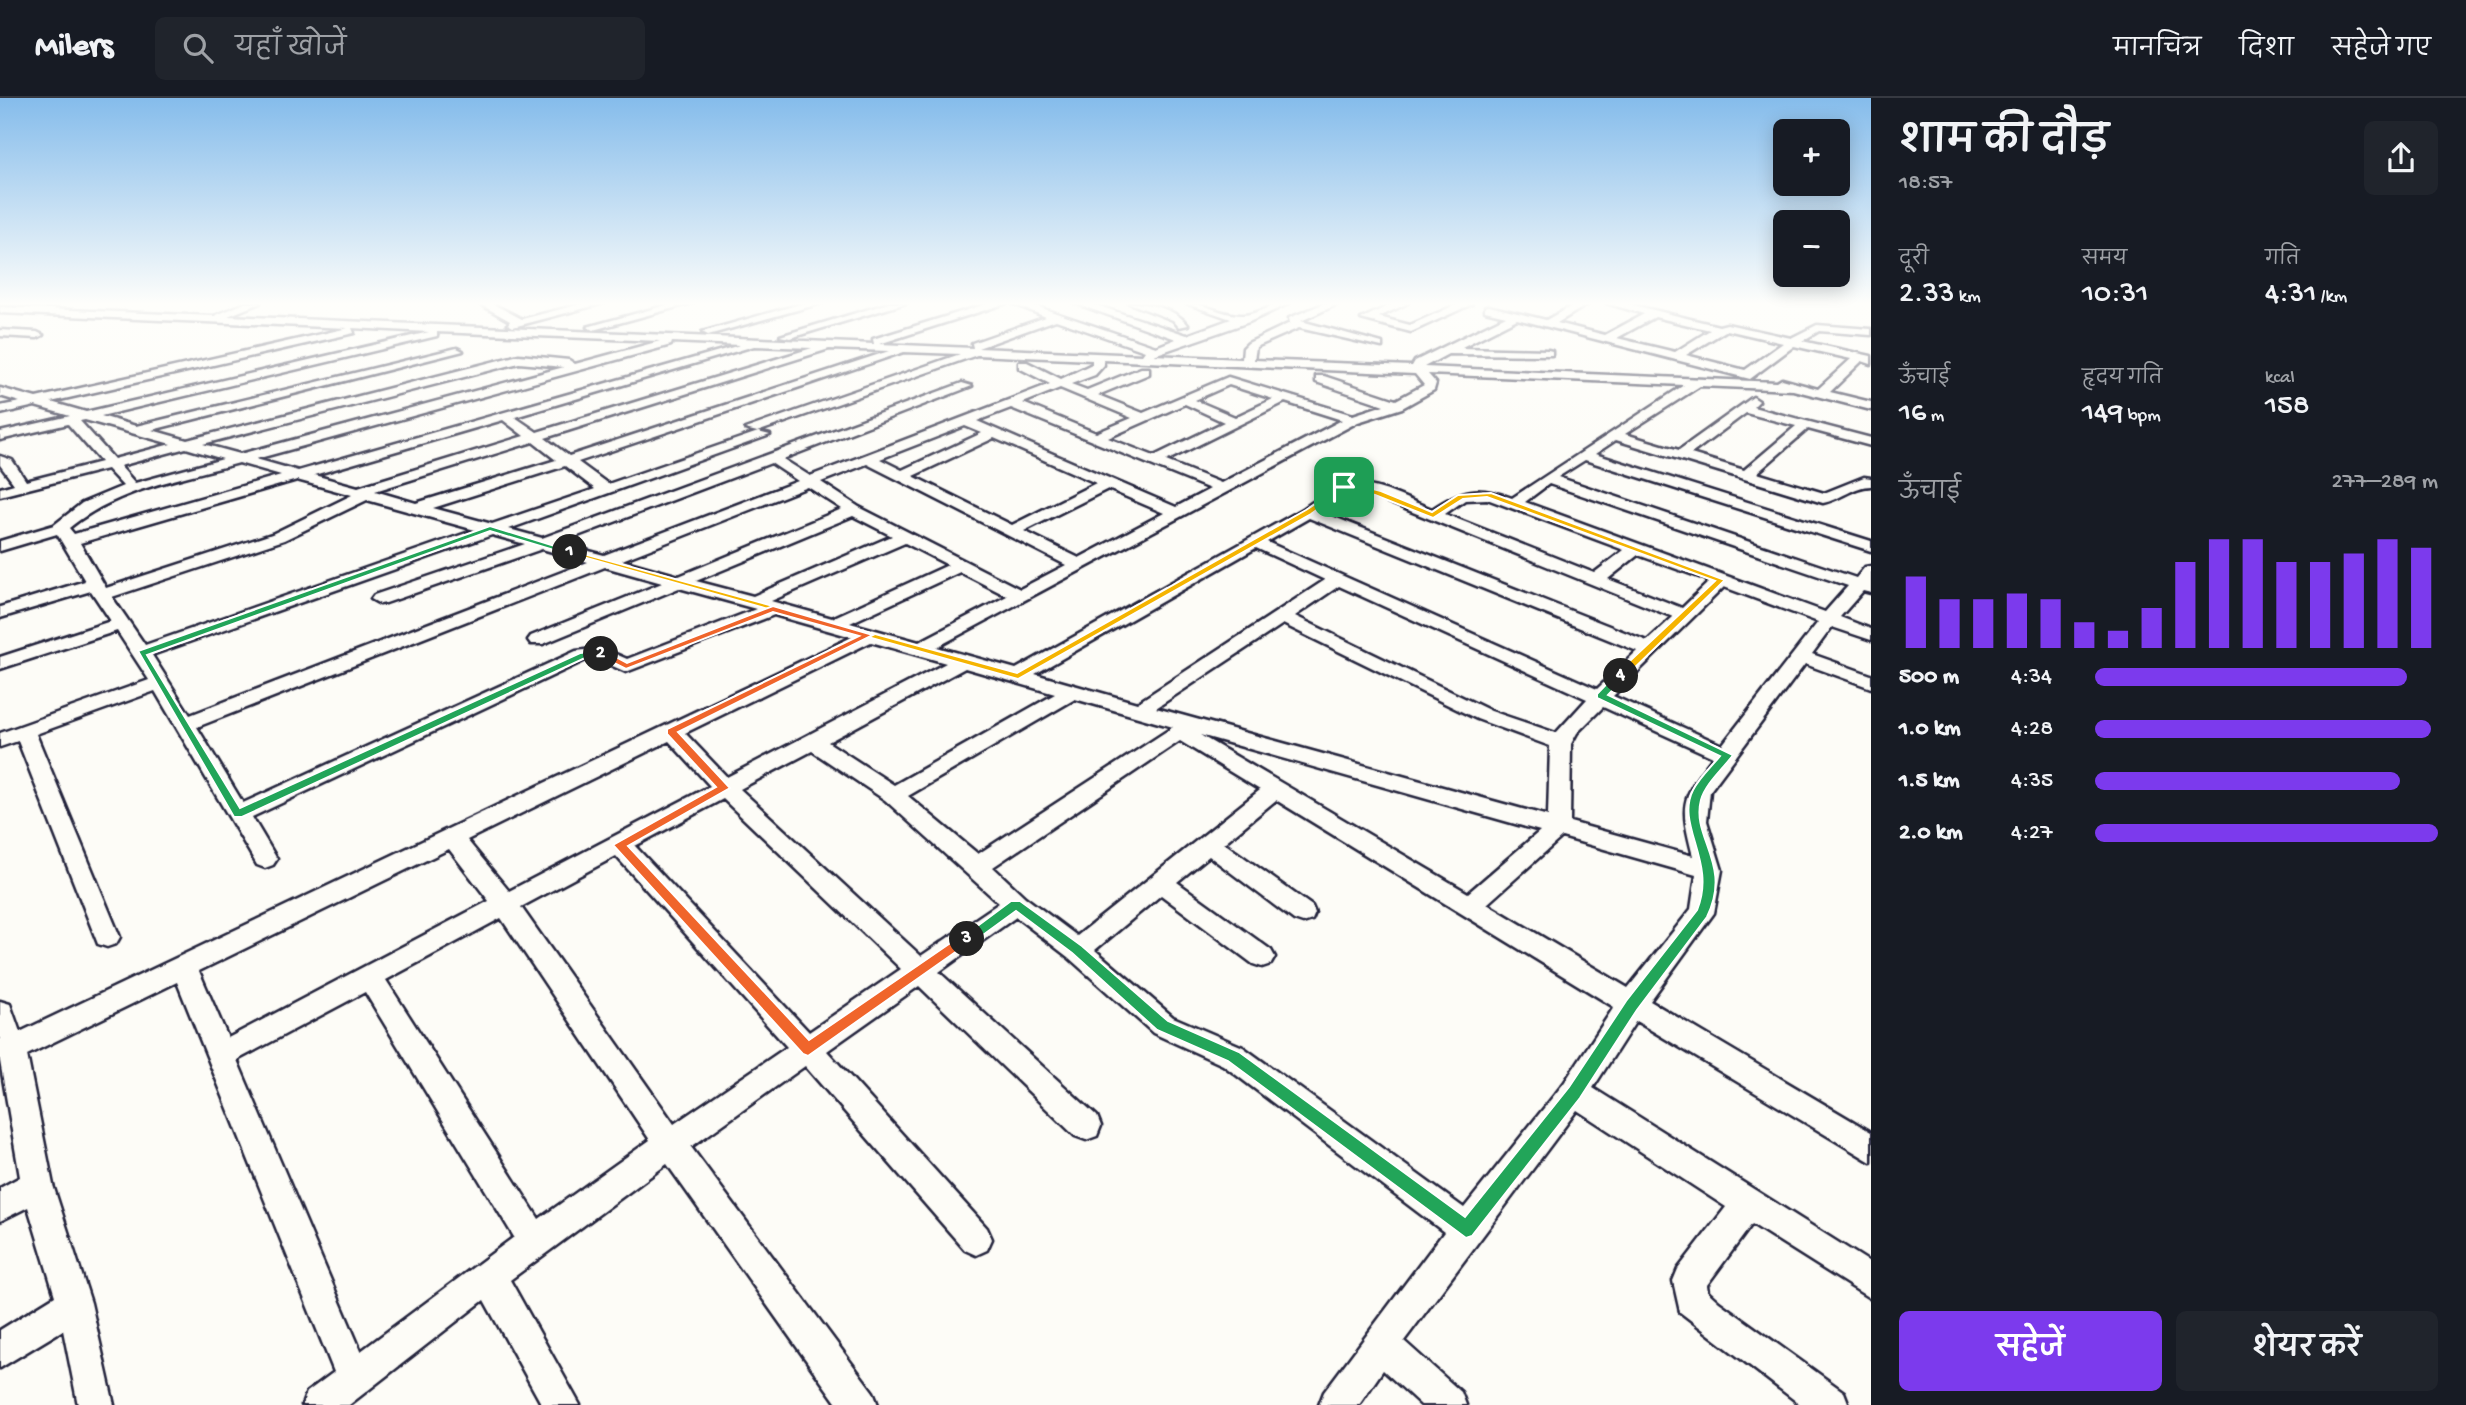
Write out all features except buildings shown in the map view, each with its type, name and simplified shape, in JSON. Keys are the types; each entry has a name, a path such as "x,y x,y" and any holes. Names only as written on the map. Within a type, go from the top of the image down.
{"street":[{"path":"0,410 205,364"},
{"path":"0,436 307,364"},
{"path":"133,430 404,364"},
{"path":"0,492 500,364"},
{"path":"565,364 583,366"},
{"path":"66,534 87,506 132,488 590,364"},
{"path":"0,546 66,534 295,476 683,364"},
{"path":"689,364 719,381"},
{"path":"417,508 568,461 701,402 719,381 774,364"},
{"path":"0,613 99,589 278,537 365,492 534,437 701,402 849,364"},
{"path":"141,653 602,491 936,364"},
{"path":"1011,364 1048,364"},
{"path":"186,724 599,561 870,460 1060,384 1094,364"},
{"path":"1108,364 1145,371 1430,383"},
{"path":"1305,364 1794,386"},
{"path":"1381,368 1383,364"},
{"path":"1417,369 1419,364"},
{"path":"1482,364 1492,372"},
{"path":"1537,364 1554,375"},
{"path":"1708,364 1871,406"},
{"path":"1747,374 1761,364"},
{"path":"1821,393 1859,364"},
{"path":"1023,365 1060,384 1142,417"},
{"path":"1417,369 1430,383"},
{"path":"1087,395 1145,371"},
{"path":"1320,379 1397,405"},
{"path":"1096,438 1228,380 1353,419"},
{"path":"1514,503 1547,478 1697,382"},
{"path":"918,650 1353,419 1397,405 1430,387 1430,383"},
{"path":"1680,456 1774,385"},
{"path":"380,599 541,544 966,386"},
{"path":"0,392 80,418 133,430 295,476 365,492 599,561 1141,709 1185,728 1710,870"},
{"path":"1154,461 1286,397"},
{"path":"1183,399 1235,422"},
{"path":"701,402 791,451"},
{"path":"1011,403 1223,489"},
{"path":"1743,408 1871,443"},
{"path":"503,415 602,486 602,491"},
{"path":"80,418 132,488"},
{"path":"965,421 1175,512"},
{"path":"1745,476 1805,425"},
{"path":"901,476 994,433"},
{"path":"1613,435 1823,498 1833,496 1857,481 1871,482"},
{"path":"1585,455 1871,546"},
{"path":"772,458 854,510 1018,595"},
{"path":"0,460 8,463 23,487"},
{"path":"870,460 1080,565"},
{"path":"1337,1405 1466,1229 1574,1093 1631,1005 1702,913 1708,900 1710,870 1693,814 1699,790 1829,619 1867,581 1547,478"},
{"path":"1010,532 1108,483"},
{"path":"1018,676 1308,512 1338,490 1353,486 1686,616"},
{"path":"1433,515 1469,494 1488,494 1871,635"},
{"path":"537,640 854,510"},
{"path":"1308,512 1647,648"},
{"path":"66,534 186,724 265,859"},
{"path":"752,603 904,537"},
{"path":"1255,542 1727,755"},
{"path":"1596,580 1637,548"},
{"path":"832,625 959,566"},
{"path":"1141,709 1337,580"},
{"path":"1469,906 1557,829 1561,813 1561,742 1647,648 1686,616 1721,580"},
{"path":"238,814 583,655 602,654 626,666 773,609"},
{"path":"1283,617 1483,715 1561,742"},
{"path":"0,663 123,623"},
{"path":"9,1066 185,968 868,635"},
{"path":"1801,656 1871,682"},
{"path":"219,1056 964,661"},
{"path":"0,740 159,683"},
{"path":"893,795 1075,691"},
{"path":"1185,728 1469,906 1871,1148"},
{"path":"977,866 1185,728"},
{"path":"24,731 107,937"},
{"path":"671,731 724,788 1086,1126"},
{"path":"812,741 893,795 977,866 1016,904 1077,950 1163,1025 1208,1044 1251,1068 1466,1229"},
{"path":"1077,950 1158,881 1278,788"},
{"path":"453,838 505,904 670,1144 860,1405"},
{"path":"1207,843 1304,913"},
{"path":"620,845 976,1239"},
{"path":"1158,881 1262,957"},
{"path":"320,1405 489,1275 670,1144 1016,904"},
{"path":"185,968 219,1056 355,1380"},
{"path":"369,976 535,1242"},
{"path":"0,1012 9,1066 37,1185 74,1303 96,1405"},
{"path":"1574,1093 1871,1282"},
{"path":"0,1205 37,1185"},
{"path":"1749,1202 1690,1281 1692,1300 1707,1314 1831,1405"},
{"path":"489,1275 562,1405"},
{"path":"0,1350 74,1303"},
{"path":"1381,1344 1448,1405"}],"route":[{"path":"1353,486 1378,493 1433,515 1461,496 1488,494 1721,580 1686,616 1647,648 1601,696 1727,755 1699,790 1693,814 1710,870 1708,900 1702,913 1631,1005 1574,1093 1466,1229 1233,1056 1163,1025 1077,950 1016,904 808,1050 620,845 724,788 671,731 868,635 773,609 626,666 621,666 602,654 589,653 238,814 141,653 490,529 1018,676 1308,512 1344,487 1353,486"}]}
